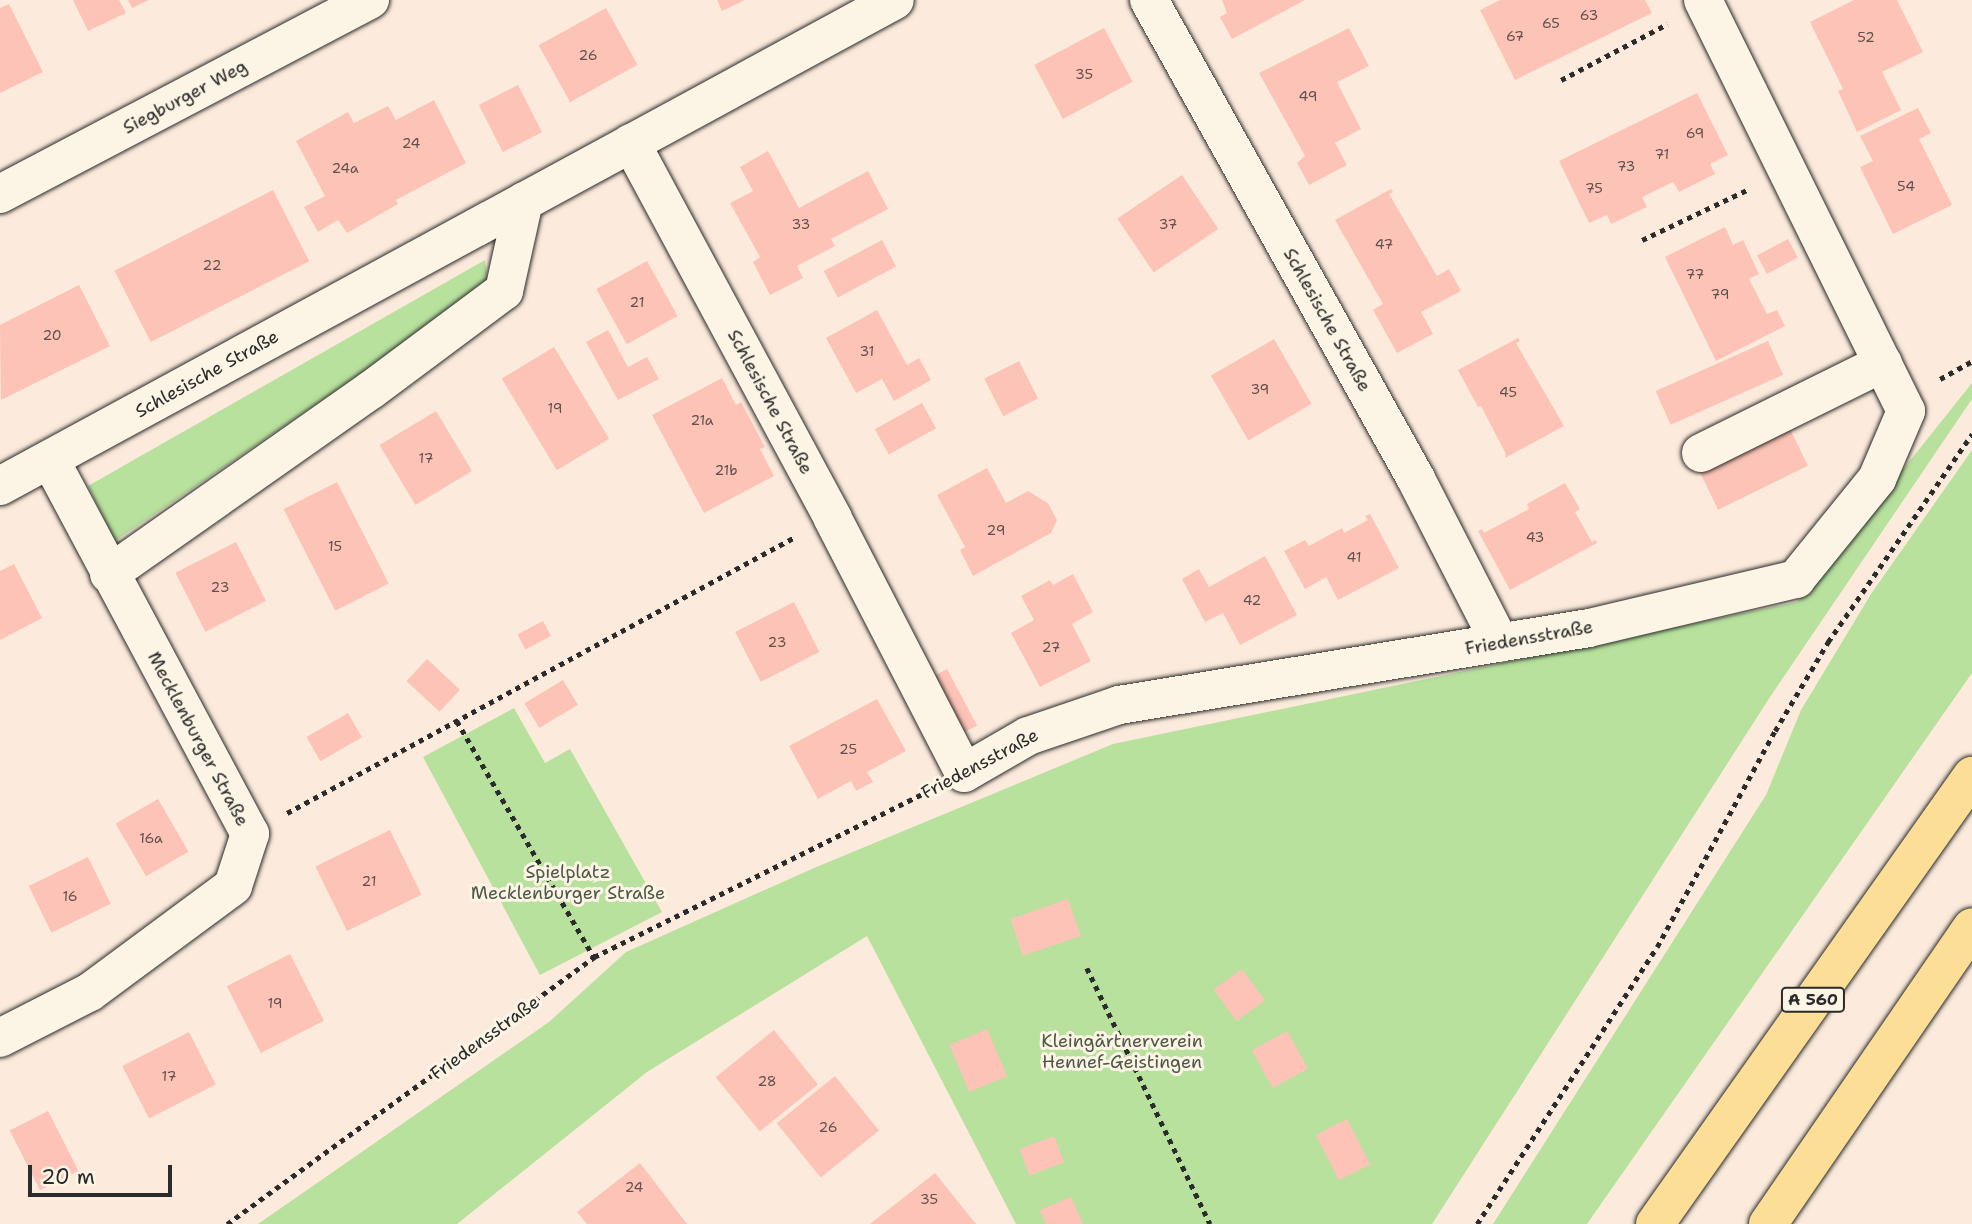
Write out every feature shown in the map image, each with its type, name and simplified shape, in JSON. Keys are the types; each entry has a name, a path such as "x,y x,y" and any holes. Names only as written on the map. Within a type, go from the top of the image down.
{"highway":[{"name":"A 560","path":"1655,1224 1972,776"},
{"path":"1768,1224 1972,927"}],"street":[{"name":"Siegburger Weg","path":"0,194 370,0"},
{"name":"Schlesische Straße","path":"0,486 895,0"},
{"name":"Schlesische Straße","path":"1149,0 1416,479 1500,643"},
{"path":"1701,453 1883,363 1704,2"},
{"name":"Schlesische Straße","path":"631,143 832,517 964,774"},
{"path":"109,573 360,398 504,291 524,201"},
{"name":"Friedensstraße","path":"964,774 1028,736 1119,705 1590,628 1797,579 1877,479 1906,411 1883,363"},
{"name":"Mecklenburger Straße","path":"0,1038 90,992 233,886 250,834 51,460"}],"path":[{"path":"1561,80 1704,2"},
{"path":"1642,240 1788,171"},
{"path":"1477,1224 1657,947 1775,731 1828,642 1972,434"},
{"path":"250,834 832,517"},
{"path":"457,722 594,957"},
{"name":"Friedensstraße","path":"227,1224 594,957 964,774"},
{"path":"1087,968 1210,1224"}],"green space":[{"path":"485,260 488,280 433,325 115,541 88,486"},
{"name":"Kleingärtnerverein Hennef-Geistingen","path":"1972,383 1972,399 1770,697 1432,1224 1016,1224 867,936 647,1072 457,1224 258,1224 549,1022 626,952 814,868 1113,744 1797,602"},
{"path":"1972,450 1972,673 1587,1224 1493,1224 1766,795 1801,710 1871,594"},
{"name":"Spielplatz Mecklenburger Straße","path":"514,708 545,763 570,749 662,912 540,975 423,757"}],"building":[{"path":"73,0 119,0 126,13 88,31"},
{"path":"128,0 149,0 132,8"},
{"path":"717,0 745,0 722,11"},
{"path":"1222,0 1305,0 1232,39 1220,17 1227,13"},
{"path":"1500,0 1645,0 1652,13 1515,80 1480,10"},
{"path":"1854,0 1897,0 1923,52 1882,72 1901,110 1857,132 1838,91 1843,89 1810,22"},
{"path":"9,4 43,72 0,93 0,8"},
{"path":"606,8 638,65 570,102 539,45"},
{"path":"1104,28 1133,82 1063,119 1034,65"},
{"path":"1349,28 1369,66 1337,82 1361,129 1335,143 1347,165 1309,185 1297,163 1305,156 1259,73"},
{"path":"518,85 542,132 503,152 479,105"},
{"path":"1697,93 1728,155 1710,164 1715,174 1679,192 1673,182 1642,197 1647,207 1611,224 1607,215 1589,223 1559,161"},
{"path":"434,100 466,163 396,200 398,204 347,233 338,220 318,232 304,207 325,196 296,141 348,112 354,123 388,106 396,120"},
{"path":"1918,108 1931,133 1919,139 1952,205 1893,234 1860,167 1873,161 1860,136"},
{"path":"768,151 799,208 868,171 888,209 831,239 835,246 797,266 803,278 770,295 753,262 760,257 730,203 753,191 740,167"},
{"path":"1182,175 1218,229 1154,273 1117,219"},
{"path":"1391,189 1393,192 1389,194 1437,276 1449,269 1461,291 1421,312 1433,334 1397,353 1373,310 1383,304 1335,220"},
{"path":"273,190 309,261 151,342 114,271"},
{"path":"1725,227 1733,245 1743,240 1759,274 1749,279 1767,314 1777,310 1785,326 1716,361 1665,257"},
{"path":"1788,239 1798,258 1767,274 1757,255"},
{"path":"882,240 896,266 838,297 824,271"},
{"path":"647,261 678,316 627,344 596,289"},
{"path":"79,285 110,346 1,400 0,325"},
{"path":"877,310 907,365 919,358 931,380 894,401 882,379 856,393 826,338"},
{"path":"608,330 628,367 647,357 659,379 618,400 586,342"},
{"path":"1518,338 1520,341 1516,343 1564,426 1505,458 1506,454 1481,406 1478,407 1458,370"},
{"path":"1274,339 1312,404 1248,440 1211,376"},
{"path":"1768,341 1783,375 1671,425 1656,391"},
{"path":"554,347 609,439 557,470 502,378"},
{"path":"1019,361 1038,398 1003,416 984,379"},
{"path":"722,378 736,405 741,402 765,447 760,449 774,476 704,513 652,415"},
{"path":"922,403 936,428 889,455 875,429"},
{"path":"436,411 472,471 415,505 379,445"},
{"path":"1790,429 1808,466 1718,510 1700,473"},
{"path":"987,468 1006,503 1028,491 1048,503 1057,520 1051,533 973,576 960,550 965,547 937,495"},
{"path":"337,482 389,584 335,611 284,509"},
{"path":"1565,483 1580,509 1575,512 1592,542 1596,540 1597,543 1510,590 1478,531 1482,529 1484,533 1529,509 1527,504"},
{"path":"1370,514 1399,568 1338,600 1326,577 1305,589 1284,551 1305,540 1309,546 1342,528 1344,533 1368,520 1365,516"},
{"path":"236,542 266,601 205,632 175,573"},
{"path":"1265,556 1297,615 1240,645 1223,613 1205,622 1182,579 1199,569 1209,587"},
{"path":"14,564 42,618 0,640 0,571"},
{"path":"1073,574 1093,612 1072,624 1091,661 1040,687 1011,633 1034,620 1021,596 1050,580 1053,585"},
{"path":"794,602 819,652 761,682 735,632"},
{"path":"543,621 551,636 525,650 517,635"},
{"path":"427,659 460,690 439,712 407,681"},
{"path":"947,669 977,726 959,735 928,679"},
{"path":"563,680 578,705 539,728 524,703"},
{"path":"877,699 906,751 867,772 873,782 856,791 851,781 818,799 789,746"},
{"path":"348,713 362,737 320,761 306,737"},
{"path":"158,799 188,852 146,876 116,824"},
{"path":"390,830 422,895 347,931 315,866"},
{"path":"88,857 111,904 51,933 29,886"},
{"path":"1068,899 1081,936 1023,956 1010,919"},
{"path":"290,954 324,1021 261,1053 227,986"},
{"path":"1242,969 1265,1001 1237,1021 1214,990"},
{"path":"987,1029 1007,1076 969,1092 949,1045"},
{"path":"774,1030 818,1084 760,1132 716,1077"},
{"path":"1287,1031 1308,1069 1273,1088 1252,1050"},
{"path":"189,1032 216,1085 149,1119 122,1066"},
{"path":"835,1076 879,1130 821,1178 777,1123"},
{"path":"48,1111 78,1171 40,1190 10,1131"},
{"path":"1347,1119 1370,1164 1339,1180 1316,1135"},
{"path":"1054,1136 1064,1162 1029,1175 1019,1149"},
{"path":"640,1163 687,1224 587,1224 577,1212"},
{"path":"935,1173 976,1224 870,1224"},
{"path":"1071,1197 1083,1224 1046,1224 1040,1210"}]}
